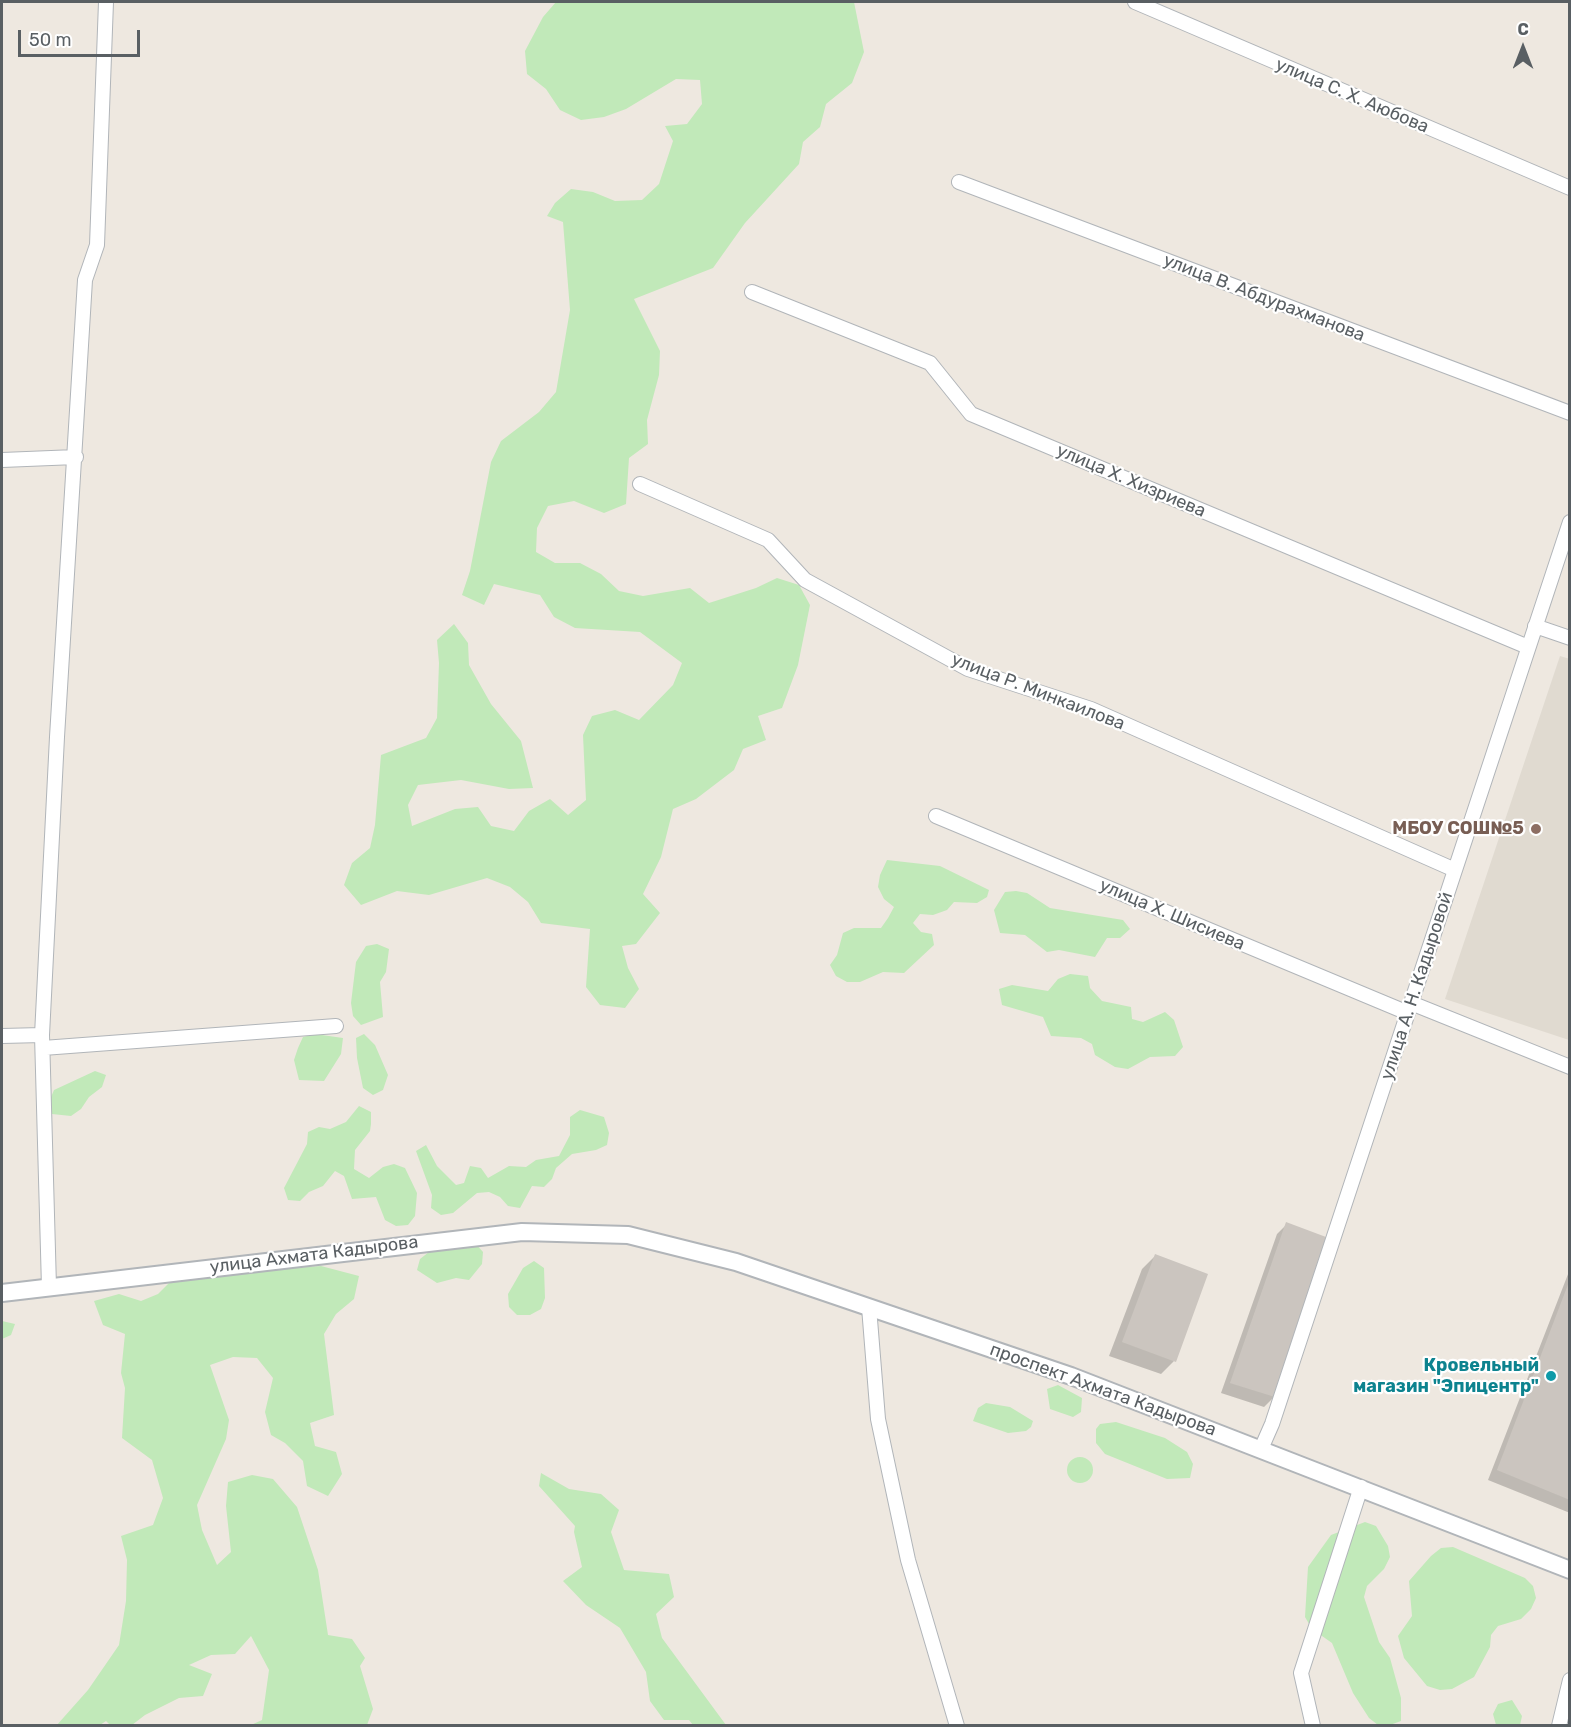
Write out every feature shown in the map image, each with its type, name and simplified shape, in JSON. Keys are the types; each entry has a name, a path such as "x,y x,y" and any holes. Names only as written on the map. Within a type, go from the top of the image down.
{"street":[{"path":"49,1287 43,1042 57,737 76,457 85,280 97,245 106,2"},
{"name":"улица С. Х. Аюбова","path":"1135,2 1569,188"},
{"name":"улица В. Абдурахманова","path":"959,182 1569,413"},
{"name":"улица Х. Хизриева","path":"752,292 930,363 971,414 1528,647"},
{"path":"2,460 76,457"},
{"name":"улица Р. Минкаилова","path":"640,483 768,540 806,580 968,669 1090,709 1455,870"},
{"name":"улица А. Н. Кадыровой","path":"1262,1449 1276,1413 1569,522"},
{"path":"1535,626 1569,638"},
{"name":"улица Х. Шисиева","path":"936,816 1409,1008 1569,1067"},
{"path":"2,1036 43,1042 336,1026"},
{"name":"улица Ахмата Кадырова","path":"2,1293 522,1232 628,1235"},
{"name":"проспект Ахмата Кадырова","path":"628,1235 736,1262 1071,1376 1361,1487 1569,1570"},
{"path":"869,1307 878,1419 908,1560 957,1725"},
{"path":"1313,1725 1301,1673 1361,1487"},
{"path":"1559,1725 1569,1680"}],"shaded area":[{"name":"МБОУ СОШ№5","path":"1560,656 1570,659 1569,1040 1445,999"}],"green space":[{"path":"556,2 854,2 864,52 852,83 826,104 820,127 803,142 799,164 745,223 713,268 634,299 660,351 659,375 647,420 648,444 629,458 626,504 604,513 574,501 548,506 537,528 536,552 555,563 580,563 601,574 619,591 643,596 690,588 709,603 756,588 777,578 799,585 810,605 798,665 782,708 758,716 766,740 743,749 734,770 696,799 673,809 661,857 643,894 660,913 636,944 622,946 628,968 639,989 625,1008 600,1005 586,987 590,929 541,923 528,902 510,887 487,878 429,895 397,891 361,905 344,885 352,863 370,848 375,825 381,755 426,738 437,718 439,663 437,640 454,624 468,643 469,665 491,704 521,741 533,788 509,789 461,780 418,785 408,805 412,826 455,809 478,807 491,826 514,831 529,811 550,799 568,815 586,800 583,735 592,716 615,710 639,720 673,685 682,663 640,632 575,628 554,617 540,595 494,584 484,605 462,595 470,571 491,462 501,441 539,412 556,392 570,310 563,222 547,216 555,203 571,189 593,192 615,201 642,200 659,184 673,141 665,126 687,124 702,104 700,80 676,79 626,109 604,117 581,120 560,110 546,89 527,74 525,51 543,17"},
{"path":"887,860 940,866 989,890 987,897 977,903 954,902 947,910 933,915 920,914 913,923 921,932 932,934 934,945 904,973 883,972 860,982 847,982 836,976 830,965 837,955 843,933 854,928 881,928 894,907 884,899 878,887 880,875"},
{"path":"1005,892 1027,893 1050,908 1123,920 1130,929 1120,938 1107,938 1095,957 1059,950 1047,952 1025,935 1000,933 994,910"},
{"path":"377,944 389,949 386,972 380,982 383,1017 361,1025 353,1016 351,1003 356,962 366,946"},
{"path":"1070,974 1088,976 1090,988 1102,1001 1131,1007 1132,1019 1143,1022 1165,1012 1174,1020 1183,1047 1175,1056 1150,1057 1128,1069 1115,1067 1095,1055 1092,1044 1081,1038 1051,1036 1043,1017 1002,1005 999,989 1012,985 1048,991 1058,979"},
{"path":"315,1034 343,1038 341,1054 324,1081 299,1080 294,1060 298,1048 303,1037"},
{"path":"364,1034 375,1045 388,1075 383,1090 373,1095 363,1088 357,1058 356,1038"},
{"path":"95,1071 106,1075 102,1087 89,1097 81,1109 71,1116 52,1114 49,1102 54,1090"},
{"path":"359,1106 371,1112 371,1124 370,1131 355,1150 354,1169 369,1178 383,1167 394,1164 405,1168 417,1193 415,1216 408,1225 396,1226 385,1220 376,1197 352,1199 344,1176 335,1171 323,1186 309,1192 300,1201 288,1200 284,1188 307,1144 308,1132 319,1127 330,1129 346,1122"},
{"path":"580,1110 604,1117 609,1133 607,1145 596,1150 572,1154 556,1168 552,1179 544,1187 532,1186 520,1208 508,1206 500,1197 489,1192 477,1193 453,1213 441,1215 431,1208 432,1195 416,1151 426,1145 437,1166 456,1185 464,1183 470,1166 481,1168 488,1178 509,1166 526,1167 536,1160 559,1156 570,1135 570,1117"},
{"path":"475,1243 483,1252 482,1264 469,1280 456,1278 437,1283 417,1270 420,1259 429,1252"},
{"path":"534,1261 544,1268 545,1298 541,1309 530,1315 517,1315 509,1307 508,1294 523,1268"},
{"path":"321,1266 359,1276 354,1299 336,1314 324,1334 334,1415 310,1423 315,1446 336,1452 342,1474 328,1496 307,1486 303,1461 285,1443 271,1435 265,1412 273,1378 257,1358 233,1357 210,1365 229,1420 226,1439 197,1505 202,1530 217,1565 231,1552 226,1506 228,1482 252,1475 273,1479 297,1507 318,1570 328,1635 352,1639 365,1658 360,1666 373,1709 367,1725 251,1725 262,1720 269,1670 251,1636 235,1654 211,1655 189,1665 212,1674 203,1696 179,1698 145,1715 132,1725 110,1725 106,1721 100,1725 56,1726 88,1690 119,1645 126,1601 127,1560 121,1536 153,1525 163,1498 152,1460 122,1438 125,1388 121,1373 125,1334 103,1325 94,1301 119,1294 141,1301 158,1294 175,1277"},
{"path":"2,1321 15,1324 11,1335 2,1339"},
{"path":"1058,1385 1082,1398 1081,1412 1073,1417 1050,1409 1047,1389"},
{"path":"986,1403 1010,1407 1033,1421 1031,1427 1026,1431 1008,1433 973,1421 978,1408"},
{"path":"1116,1422 1165,1438 1187,1452 1193,1464 1190,1478 1167,1479 1105,1454 1096,1443 1096,1429 1100,1424"},
{"path":"1080,1457 1089,1461 1093,1470 1089,1479 1080,1483 1071,1479 1067,1470 1071,1461"},
{"path":"541,1473 569,1489 601,1494 619,1510 611,1532 624,1570 669,1574 674,1597 656,1614 662,1638 726,1725 693,1725 689,1720 664,1720 650,1701 646,1672 620,1628 586,1605 563,1581 582,1567 574,1532 575,1526 539,1486"},
{"path":"1365,1522 1376,1526 1388,1546 1390,1557 1384,1569 1367,1586 1364,1597 1379,1642 1390,1658 1401,1698 1401,1721 1390,1725 1378,1725 1369,1718 1353,1693 1332,1643 1312,1629 1305,1617 1308,1567 1331,1535"},
{"path":"1453,1547 1525,1578 1533,1586 1536,1598 1531,1609 1521,1619 1498,1626 1491,1635 1490,1647 1474,1677 1452,1689 1440,1690 1427,1686 1404,1658 1398,1636 1412,1616 1409,1581 1441,1548"},
{"path":"1512,1700 1522,1716 1520,1725 1496,1725 1493,1714 1498,1704"}],"building":[{"path":"1286,1222 1326,1237 1275,1397 1230,1383"},
{"path":"1155,1254 1208,1274 1176,1362 1122,1342"},
{"name":"Кровельный магазин \"Эпицентр\"","path":"1570,1282 1570,1500 1497,1470"}],"place":[{"name":"МБОУ СОШ№5","path":"1536,829"},
{"name":"Кровельный магазин \"Эпицентр\"","path":"1551,1376"}]}
